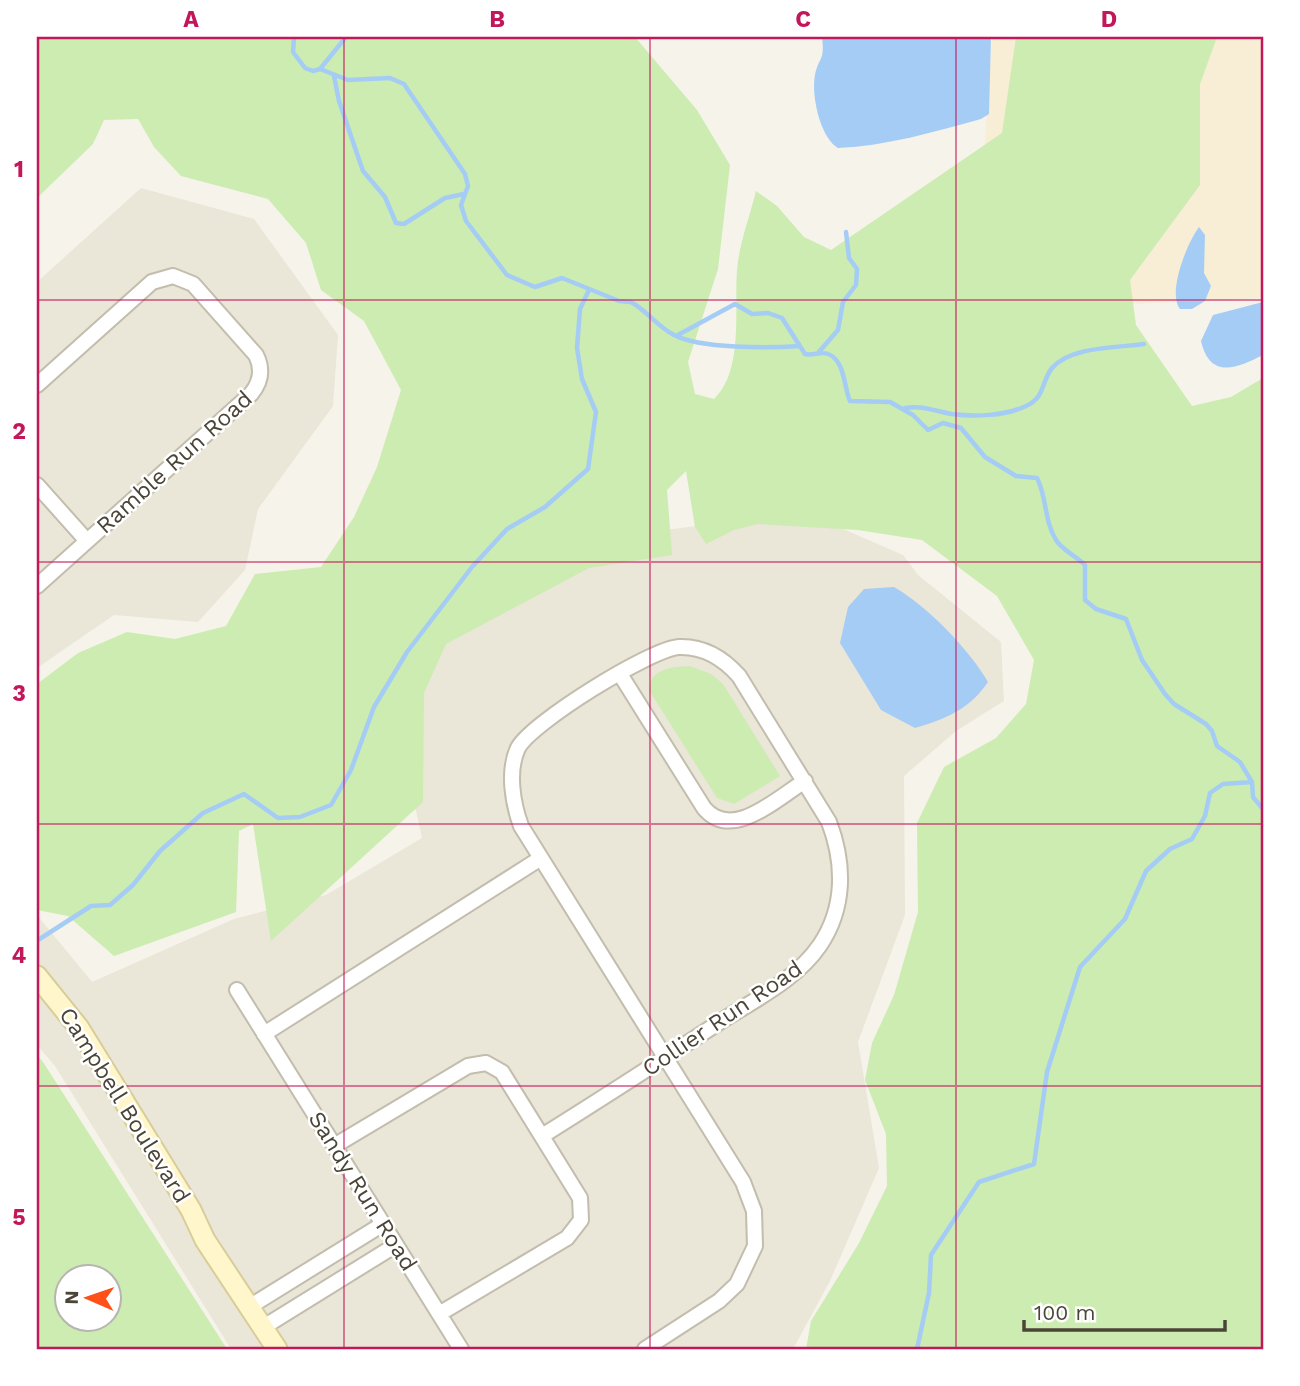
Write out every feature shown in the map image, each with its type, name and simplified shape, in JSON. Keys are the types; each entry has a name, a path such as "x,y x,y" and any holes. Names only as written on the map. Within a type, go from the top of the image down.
{"street":[{"name":"Ramble Run Road","path":"37,384 152,282 173,276 193,284 259,362 260,376 251,394 37,586"},
{"path":"37,485 87,541"},
{"name":"Collier Run Road","path":"542,1136 665,1058 792,976 812,956 827,933 839,896 840,857 830,822 739,676 717,656 694,648 670,648 650,655 537,726 517,750 512,773 515,811 541,858 665,1058 743,1182 754,1211 756,1228 750,1262 737,1284 719,1301 645,1349"},
{"path":"620,674 704,808 714,818 728,822 742,820 805,781"},
{"path":"264,1034 541,858"},
{"name":"Campbell Boulevard","path":"37,975 86,1039 191,1210 205,1240 275,1348"},
{"name":"Sandy Run Road","path":"237,990 461,1349"},
{"name":"Campbell Boulevard","path":"37,996 75,1044 181,1218 205,1240"},
{"path":"334,1146 468,1066 480,1062 492,1064 502,1072 580,1198 582,1212 578,1226 567,1238 439,1314"},
{"path":"249,1307 383,1224"},
{"path":"262,1328 396,1245"}],"shaded area":[{"path":"992,37 1263,37 1263,298 979,311 977,262"},
{"path":"141,188 254,219 338,335 333,406 258,509 245,570 198,622 114,615 37,668 37,282"},
{"path":"804,512 903,555 918,575 1001,642 1004,701 956,731 904,776 905,915 858,1042 879,1168 830,1281 793,1349 231,1349 55,1066 37,1045 37,915 92,982 234,919 326,895 422,838 396,721 430,641 596,539"}],"green space":[{"path":"37,37 635,37 697,110 730,165 718,269 688,362 695,394 714,399 730,372 734,356 738,260 756,191 777,206 804,237 831,250 1002,133 1016,37 1217,37 1200,84 1200,185 1130,280 1136,325 1192,406 1231,397 1263,378 1263,1349 806,1349 811,1321 859,1243 887,1186 886,1134 865,1080 872,1043 894,995 918,912 917,823 944,767 996,738 1026,704 1034,660 997,596 922,540 858,530 758,524 734,530 706,544 695,527 686,471 667,490 672,555 589,568 446,644 424,693 423,802 271,941 253,824 239,831 236,912 114,956 68,916 37,910 37,684 78,653 127,632 175,639 226,626 255,574 321,567 354,517 377,467 401,390 364,321 321,290 306,243 268,199 181,176 154,147 138,119 104,120 93,144 37,198"},
{"path":"690,666 711,674 723,684 780,776 734,804 717,798 649,690 653,677 663,670"},
{"path":"37,1055 43,1062 227,1349 37,1349"}],"water":[{"path":"822,37 991,37 989,114 981,119 910,138 838,148 826,135 818,115 814,93 815,75 822,55"},
{"path":"1199,227 1205,235 1204,273 1211,286 1205,301 1192,309 1180,309 1177,302 1177,280 1184,256"},
{"path":"1263,302 1263,355 1244,364 1226,368 1211,361 1201,341 1213,315"},
{"path":"894,587 920,605 946,629 988,682 973,699 956,712 915,728 881,710 840,643 848,607 864,589"}],"waterway":[{"path":"294,37 293,52 305,68 313,71 320,69 348,80 390,78 404,84 465,174 468,186 461,205 466,221 507,275 535,287 562,278 619,301 631,302 668,331 686,340 736,346 800,346"},
{"path":"320,69 346,37"},
{"path":"334,76 339,101 363,171 385,197 396,223 404,224 445,198 464,194"},
{"path":"818,353 838,330 843,302 856,285 857,269 849,258 846,232"},
{"path":"38,940 91,906 110,905 133,885 160,851 203,813 244,794 278,818 300,817 331,805 351,770 374,707 407,652 472,567 507,529 545,507 588,469 596,412 582,379 577,348 580,309 589,290"},
{"path":"676,336 735,304 752,314 768,313 782,318 805,354 825,353 834,357 843,375 850,401 890,402 913,415 928,430 943,423 961,428 985,457 1016,476 1037,478 1052,533 1062,547 1085,565 1085,600 1096,609 1126,619 1142,660 1165,694 1174,704 1206,724 1212,731 1217,746 1240,762 1252,782 1253,797 1263,809"},
{"path":"905,408 970,415 1009,412 1037,399 1052,368 1060,361 1095,349 1144,344"},
{"path":"917,1349 929,1293 931,1255 979,1182 1034,1164 1047,1072 1080,967 1125,919 1146,871 1170,849 1192,839 1205,816 1210,793 1223,784 1252,782"}]}
